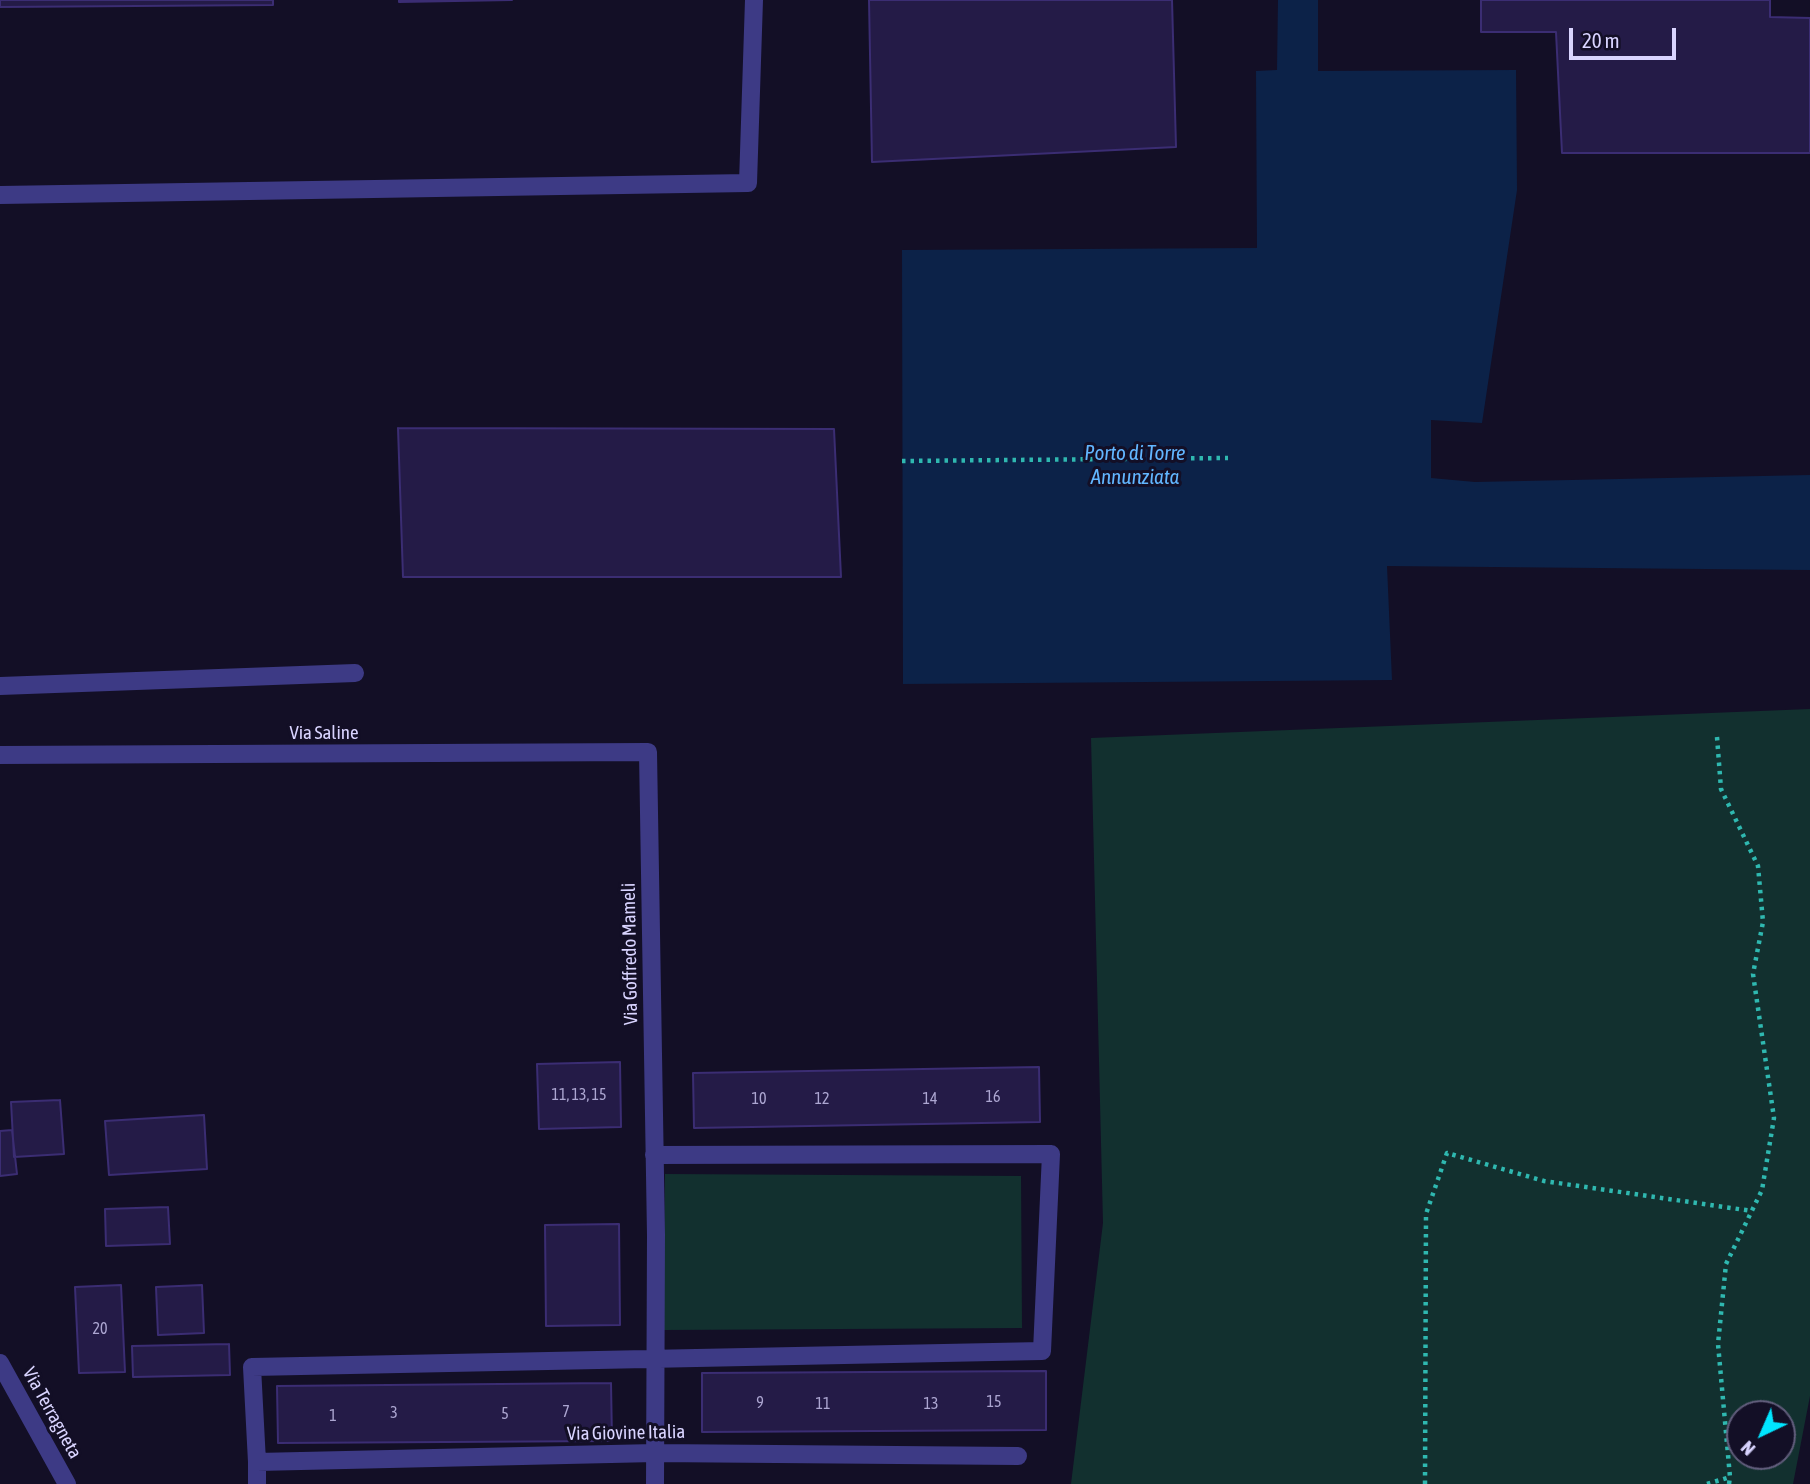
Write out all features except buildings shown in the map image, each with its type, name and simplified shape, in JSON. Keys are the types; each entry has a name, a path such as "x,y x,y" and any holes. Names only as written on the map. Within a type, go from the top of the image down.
{"street":[{"path":"0,195 748,183 754,0"},
{"path":"0,686 355,673"},
{"name":"Via Saline","path":"0,755 648,752"},
{"name":"Via Goffredo Mameli","path":"648,752 656,1359 655,1484"},
{"path":"257,1484 252,1367 1042,1351 1051,1154 654,1155"},
{"name":"Via Terragneta","path":"0,1363 67,1484"},
{"name":"Via Giovine Italia","path":"257,1462 655,1453 1018,1457"}],"path":[{"path":"902,461 1228,458"},
{"path":"1717,737 1721,789 1758,866 1763,922 1753,974 1774,1118 1762,1190 1726,1264 1718,1344 1729,1484"},
{"path":"1424,1484 1426,1214 1447,1153 1544,1181 1752,1211"},
{"path":"1707,1484 1730,1477"}],"green space":[{"path":"1810,709 1810,1396 1796,1468 1796,1400 1726,1400 1726,1470 1796,1470 1793,1484 1071,1484 1103,1223 1091,738"},
{"path":"665,1174 1021,1176 1022,1328 663,1330"}],"water":[{"name":"Porto di Torre Annunziata","path":"1278,0 1318,0 1318,71 1516,70 1517,190 1482,423 1431,420 1431,478 1475,482 1810,475 1810,570 1387,566 1392,680 903,684 902,250 1257,248 1256,71 1277,70"}]}
